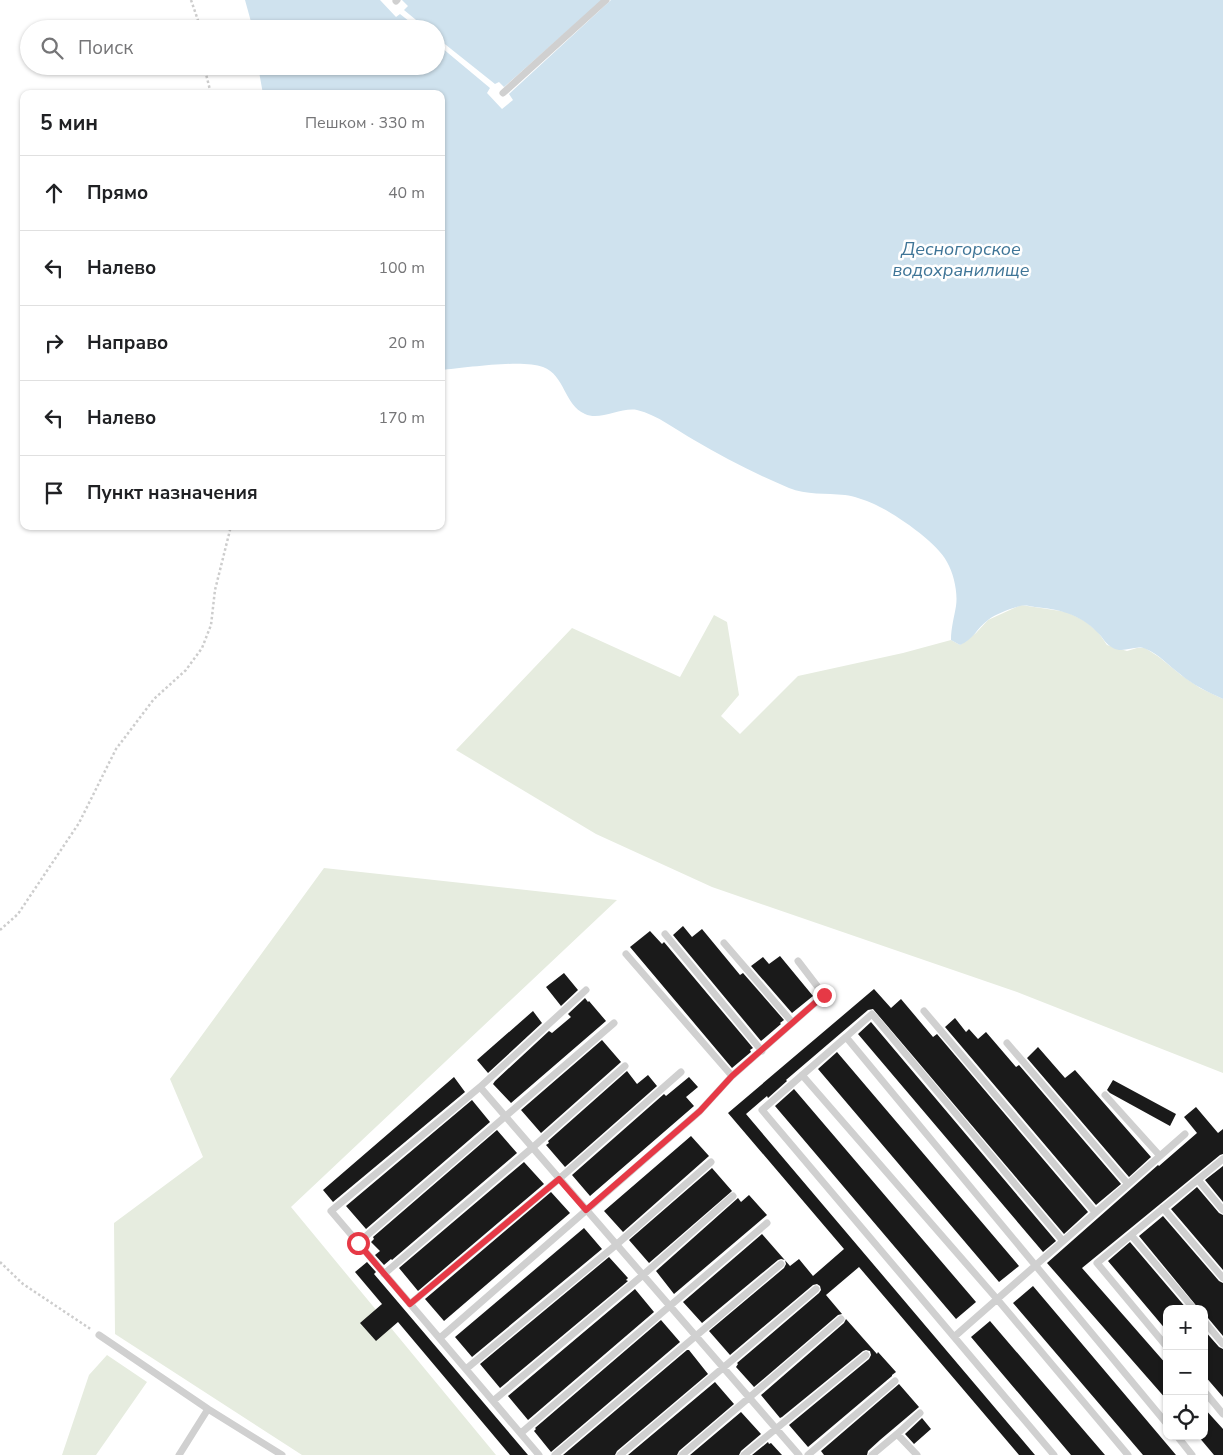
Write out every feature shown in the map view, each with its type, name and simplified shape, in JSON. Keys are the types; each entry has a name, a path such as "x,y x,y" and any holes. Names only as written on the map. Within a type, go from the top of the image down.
{"lane":[{"path":"503,93 606,0"},
{"path":"665,934 762,1051"},
{"path":"724,943 792,1022"},
{"path":"626,954 732,1076"},
{"path":"440,1338 700,1111 732,1076 824,995 798,961"},
{"path":"539,1455 331,1211 480,1087 586,990"},
{"path":"924,1011 1095,1212"},
{"path":"1054,1455 762,1110 872,1014 1063,1241"},
{"path":"358,1243 614,1023"},
{"path":"846,1037 1163,1419"},
{"path":"1008,1043 1128,1184"},
{"path":"384,1274 532,1148 624,1066"},
{"path":"410,1304 559,1179 681,1072"},
{"path":"802,1075 997,1299 1128,1455"},
{"path":"480,1087 799,1455"},
{"path":"1105,1095 1160,1156"},
{"path":"954,1336 1185,1134"},
{"path":"1163,1342 1097,1263 1223,1159"},
{"path":"466,1369 616,1245 711,1162"},
{"path":"1198,1180 1223,1210"},
{"path":"493,1401 643,1275 732,1196"},
{"path":"1164,1208 1223,1278"},
{"path":"520,1433 767,1222"},
{"path":"1131,1235 1191,1305"},
{"path":"556,1455 780,1264"},
{"path":"620,1455 816,1289"},
{"path":"682,1455 841,1319"},
{"path":"1208,1326 1223,1344"},
{"path":"100,1335 208,1409 282,1455"},
{"path":"744,1455 866,1355"},
{"path":"808,1455 895,1381"},
{"path":"1207,1395 1223,1414"},
{"path":"178,1455 208,1409"},
{"path":"872,1455 920,1413"},
{"path":"897,1434 917,1455"},
{"path":"1180,1440 1192,1455"}],"path":[{"path":"191,0 199,20"},
{"path":"206,75 210,90"},
{"path":"0,930 18,914 79,823 116,749 154,699 186,670 202,648 211,625 214,590 230,530"},
{"path":"0,1262 23,1284 100,1335"}],"shaded area":[{"path":"1021,605 1067,612 1085,621 1098,632 1107,645 1127,651 1145,648 1200,688 1223,699 1223,1073 1017,992 712,887 596,834 456,750 572,628 680,677 714,615 727,622 739,695 721,716 740,734 798,676 903,653 951,640 960,645 976,633 988,620"},
{"path":"324,868 617,900 291,1207 496,1455 302,1455 115,1334 114,1223 203,1157 170,1079"},
{"path":"107,1355 147,1382 96,1455 62,1455 89,1375"}],"water":[{"name":"Десногорское водохранилище","path":"245,0 1223,0 1223,699 1190,682 1151,651 1142,648 1117,650 1108,645 1099,634 1083,621 1052,609 1020,606 1008,610 988,620 968,640 960,645 951,640 956,606 956,590 947,562 942,554 925,537 882,508 852,496 809,493 789,488 705,447 660,419 645,412 624,410 597,416 585,414 573,404 556,376 543,367 508,364 445,370 445,90 262,90 260,75 445,75 445,20 251,20"}],"pier":[{"path":"380,0 402,0 408,6 404,10 416,20 408,20 400,14 396,17"},
{"path":"602,0 611,0 509,94 513,100 502,109 487,93 490,88 445,50 445,44 495,84 499,82 504,87"}],"building":[{"path":"683,926 692,937 702,929 740,975 743,973 784,1020 761,1041 673,935"},
{"path":"650,931 662,944 664,942 753,1048 750,1050 751,1052 732,1068 630,947"},
{"path":"780,956 813,996 792,1013 751,966 763,957 769,964"},
{"path":"564,973 578,990 561,1006 546,987"},
{"path":"874,989 891,1008 901,999 933,1037 937,1034 1088,1212 1064,1234 873,1009 868,1010 786,1080 768,1098 767,1096 746,1114 1035,1455 1019,1455 859,1267 826,1295 842,1314 838,1315 754,1387 736,1367 737,1363 819,1293 821,1290 820,1286 817,1284 813,1285 730,1355 709,1331 784,1268 785,1260 790,1266 799,1259 813,1276 844,1249 728,1113"},
{"path":"585,998 606,1021 511,1103 493,1084 495,1081 549,1031 552,1033 571,1017 568,1014"},
{"path":"533,1011 542,1023 488,1073 477,1060"},
{"path":"955,1018 966,1032 969,1029 978,1039 986,1032 1016,1067 1019,1065 1121,1184 1096,1205 945,1027"},
{"path":"871,1022 1056,1241 1043,1252 858,1034"},
{"path":"602,1040 621,1062 541,1133 521,1110"},
{"path":"1038,1047 1065,1078 1075,1070 1151,1157 1129,1177 1027,1058"},
{"path":"837,1052 1019,1266 999,1282 818,1069"},
{"path":"627,1071 637,1084 648,1075 657,1086 565,1167 546,1145 549,1143 548,1141"},
{"path":"454,1077 465,1092 333,1202 323,1190"},
{"path":"689,1077 698,1087 686,1097 694,1106 590,1196 572,1175 664,1094 666,1096"},
{"path":"1113,1080 1176,1114 1170,1126 1110,1093 1107,1090"},
{"path":"794,1089 976,1302 956,1319 775,1106"},
{"path":"472,1100 490,1122 366,1229 346,1206"},
{"path":"1196,1107 1218,1133 1223,1129 1223,1154 1082,1268 1163,1360 1163,1395 1047,1263 1197,1133 1184,1117"},
{"path":"497,1130 517,1153 384,1265 375,1255 380,1251 371,1242 374,1239 373,1237"},
{"path":"691,1136 709,1156 623,1232 604,1211"},
{"path":"524,1162 544,1184 418,1291 399,1268"},
{"path":"1223,1166 1223,1202 1205,1180"},
{"path":"712,1168 732,1191 649,1263 629,1240"},
{"path":"1197,1187 1219,1213 1223,1215 1223,1270 1171,1209"},
{"path":"551,1192 570,1213 444,1321 425,1299"},
{"path":"749,1195 767,1215 674,1294 656,1271 738,1198 741,1202"},
{"path":"1163,1216 1219,1281 1223,1283 1223,1336 1208,1318 1208,1305 1196,1305 1139,1236"},
{"path":"584,1228 602,1249 472,1357 455,1337"},
{"path":"762,1234 785,1260 778,1260 702,1323 683,1302"},
{"path":"1130,1242 1184,1305 1163,1305 1163,1326 1108,1261"},
{"path":"609,1257 628,1278 626,1280 628,1281 500,1388 480,1364"},
{"path":"367,1262 376,1272 374,1274 528,1455 510,1455 398,1322 376,1341 360,1323 382,1304 355,1272"},
{"path":"1033,1286 1176,1455 1143,1455 1013,1303"},
{"path":"635,1289 654,1312 528,1420 508,1396"},
{"path":"846,1319 896,1372 808,1447 789,1425 869,1359 870,1351 863,1351 780,1418 761,1395 844,1323"},
{"path":"661,1320 680,1342 551,1452 534,1431 535,1428"},
{"path":"990,1321 1105,1455 1071,1455 971,1337"},
{"path":"1208,1335 1223,1349 1223,1397 1208,1380"},
{"path":"689,1350 708,1374 617,1451 615,1455 563,1455"},
{"path":"715,1382 734,1404 679,1451 677,1455 628,1455"},
{"path":"899,1384 919,1407 868,1451 867,1455 824,1455 821,1451"},
{"path":"741,1412 761,1434 741,1451 739,1455 690,1455"},
{"path":"1208,1412 1223,1429 1223,1455 1214,1455 1201,1440 1208,1440"},
{"path":"922,1418 931,1429 914,1444 905,1434"},
{"path":"768,1442 782,1455 752,1455"}],"route":[{"path":"358,1243 410,1304 559,1179 586,1210 700,1111 732,1076 824,995"}]}
